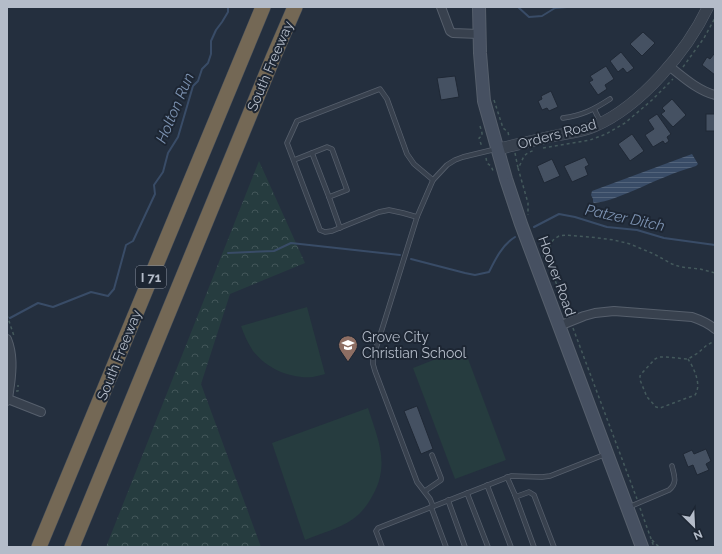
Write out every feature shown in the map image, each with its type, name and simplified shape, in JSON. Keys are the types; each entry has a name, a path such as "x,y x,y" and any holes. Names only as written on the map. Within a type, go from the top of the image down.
{"highway":[{"name":"South Freeway","path":"39,547 263,7"},
{"name":"South Freeway","path":"72,547 295,7"}],"main road":[{"name":"Hoover Road","path":"479,7 479,34 484,96 490,124 506,179 607,453 633,506 642,547"}],"street":[{"path":"441,7 450,31 453,33 479,34"},
{"name":"Orders Road","path":"498,149 594,127 625,108 654,82 669,66 689,40 702,20 708,7"},
{"path":"669,66 701,90 715,94"},
{"path":"559,326 595,313 614,311 692,317 701,320 715,329"},
{"path":"7,339 10,346 12,364 7,400 41,412"}],"lane":[{"path":"416,217 389,210 379,212 332,231 325,232 320,230 287,143 297,121 380,89 387,99 407,154 414,164 433,180"},
{"path":"563,118 594,109 610,99"},
{"path":"594,109 601,123"},
{"path":"294,160 328,147 332,149 347,190 329,197"},
{"path":"446,547 430,499 417,482 375,371 373,358 416,217 433,180 447,165 455,160 498,149"},
{"path":"312,153 340,228"},
{"path":"382,547 376,531 378,528 507,477 550,476 607,453"},
{"path":"425,491 441,480 432,455"},
{"path":"633,506 673,487 675,482 672,466"},
{"path":"507,477 534,547"},
{"path":"487,485 510,547"},
{"path":"515,495 518,496 529,492 534,495 554,547"},
{"path":"467,493 488,547"},
{"path":"448,500 466,547"}],"path":[{"path":"540,149 590,140 606,134 625,123 652,100 678,73 704,38 715,18"},
{"path":"493,97 503,128 508,132 516,157 528,203 528,217"},
{"path":"518,168 522,157 525,154 536,150"},
{"path":"545,258 551,243 559,236 566,235 590,237 630,244 680,267 700,269 715,273"},
{"path":"541,250 552,272 571,322 633,506 651,538 654,547"},
{"path":"688,359 697,378 698,385 696,394 660,408 656,407 647,397 640,380 642,373 655,359 659,357 688,359 715,341"},
{"path":"651,538 659,547"}],"green space":[{"path":"259,161 305,263 230,294 201,384 261,547 106,547"},
{"path":"307,307 325,374 305,377 280,372 265,363 253,351 241,326"},
{"path":"464,348 506,460 455,479 413,368"},
{"path":"368,408 381,454 380,476 376,488 367,505 353,519 336,528 305,540 272,443"}],"water":[{"path":"692,154 698,164 696,166 615,198 593,202 591,195 592,191"}],"building":[{"path":"643,32 655,43 642,56 630,44"},
{"path":"621,52 634,68 627,73 623,68 618,72 610,61"},
{"path":"714,54 715,75 702,65 707,57 710,59"},
{"path":"606,66 614,79 605,85 607,89 598,95 589,82 593,80 590,76"},
{"path":"455,76 459,97 441,100 437,78"},
{"path":"551,91 558,107 549,111 547,108 542,110 538,101 542,99 541,96"},
{"path":"672,99 686,115 673,127 661,114 665,111 662,108"},
{"path":"657,114 671,134 667,137 669,141 665,144 663,141 653,147 645,135 654,129 648,120"},
{"path":"706,114 715,114 715,131 706,131"},
{"path":"632,134 644,151 630,161 618,144"},
{"path":"585,157 589,165 585,167 588,175 572,182 564,166"},
{"path":"552,159 560,176 544,183 537,166"},
{"path":"417,406 433,449 421,454 404,411"},
{"path":"706,449 711,461 706,464 709,470 697,475 693,465 688,467 683,454 692,450 694,454"}],"waterway":[{"name":"Holton Run","path":"10,318 38,303 53,307 91,292 108,296 114,289 126,245 133,241 155,194 154,185 163,172 168,153 178,137 193,86 198,81 202,69 208,63 211,54 211,41 216,30 228,12 228,7"},
{"name":"Holton Run","path":"518,7 529,17 542,16 555,8 567,7"},
{"name":"Patzer Ditch","path":"534,227 559,214 575,217 607,227 637,230 664,238 715,245"},
{"name":"Patzer Ditch","path":"411,259 475,275 489,272 503,248 515,237"},
{"name":"Patzer Ditch","path":"228,253 274,251 291,243 400,255"}],"place":[{"name":"Grove City Christian School","path":"348,362"}]}
